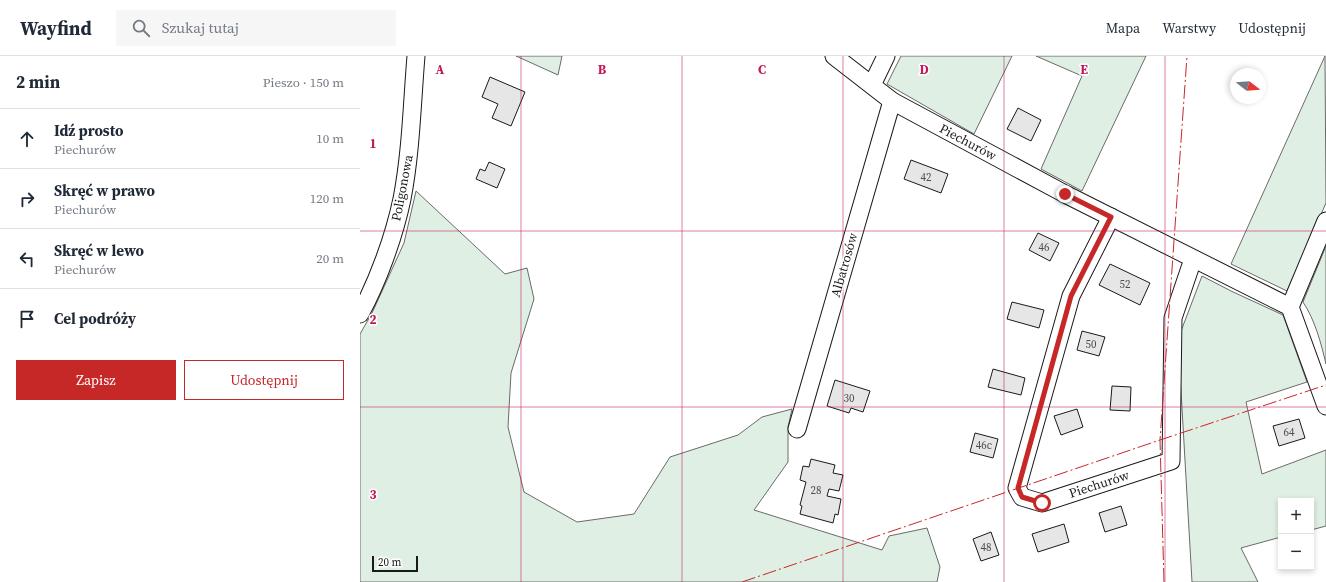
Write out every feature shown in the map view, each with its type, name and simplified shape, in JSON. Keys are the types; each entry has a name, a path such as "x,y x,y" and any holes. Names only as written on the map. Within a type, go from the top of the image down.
{"street":[{"name":"Poligonowa","path":"360,314 367,302 390,244 402,200 408,157 416,56"},
{"name":"Piechurów","path":"834,56 892,101 1111,217 1290,307"},
{"path":"872,85 886,56"},
{"name":"Albatrosów","path":"797,429 892,101"},
{"name":"Piechurów","path":"1111,217 1071,296 1018,488 1022,497 1042,503 1171,461 1173,318 1194,259"},
{"path":"1326,221 1290,307 1326,406"}],"green space":[{"path":"516,56 562,56 558,75"},
{"path":"901,56 1012,56 974,134 887,84"},
{"path":"1036,56 1146,56 1082,191 1041,169 1082,76"},
{"path":"1325,56 1326,203 1287,291 1231,264"},
{"path":"416,191 505,274 527,268 534,299 511,373 508,427 524,492 577,522 634,514 670,457 738,435 762,417 792,409 788,427 788,462 754,510 882,550 889,536 927,528 940,567 937,582 360,582 360,334 372,313 404,243"},
{"path":"1326,246 1326,364 1320,340 1303,302"},
{"path":"1202,276 1283,315 1307,382 1246,402 1262,474 1326,450 1326,526 1314,529 1314,498 1278,498 1278,538 1241,548 1258,582 1192,582 1178,339"}],"building":[{"path":"490,77 525,92 511,126 492,118 498,104 482,97"},
{"path":"1018,108 1041,120 1031,141 1007,129"},
{"path":"911,160 948,174 941,193 904,179"},
{"path":"489,162 505,169 497,188 476,179 480,169 485,171"},
{"path":"1038,233 1059,243 1050,261 1029,250"},
{"path":"1110,264 1150,283 1140,305 1099,285"},
{"path":"1012,302 1044,310 1039,328 1007,319"},
{"path":"1082,331 1105,337 1099,356 1077,350"},
{"path":"993,369 1025,378 1021,395 988,387"},
{"path":"835,380 870,391 863,412 851,408 849,413 827,406"},
{"path":"1112,386 1131,387 1130,411 1110,410"},
{"path":"1077,409 1083,427 1061,435 1054,416"},
{"path":"1299,419 1305,438 1279,446 1273,426"},
{"path":"975,433 998,439 993,458 970,452"},
{"path":"811,459 835,465 833,473 843,475 839,491 829,489 827,496 841,499 838,515 835,514 833,523 800,514 802,506 800,505 806,482 800,480 803,466 809,467"},
{"path":"1121,506 1127,525 1105,532 1099,513"},
{"path":"1064,524 1069,542 1038,552 1032,534"},
{"path":"991,532 999,555 981,561 973,539"}],"power":[{"path":"1164,582 1160,440 1187,56"},
{"path":"742,582 1326,385"}],"route":[{"path":"1042,503 1022,497 1018,488 1071,296 1111,217 1065,194"}]}
